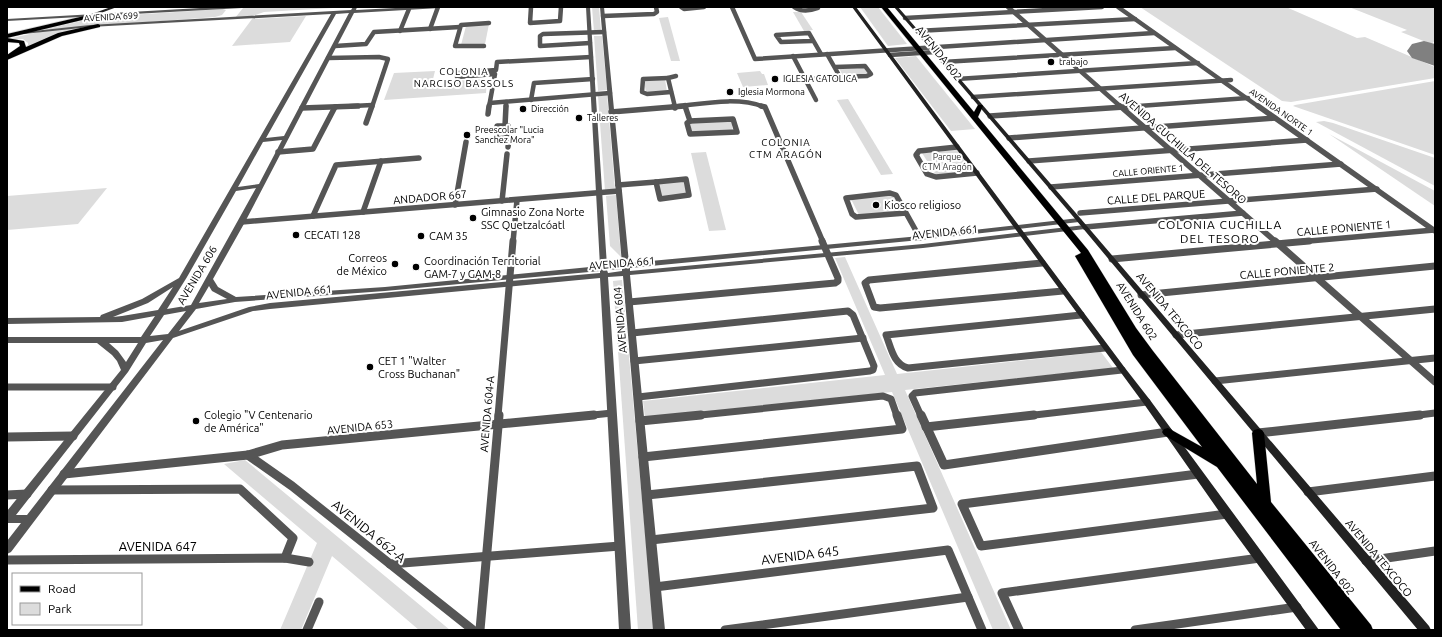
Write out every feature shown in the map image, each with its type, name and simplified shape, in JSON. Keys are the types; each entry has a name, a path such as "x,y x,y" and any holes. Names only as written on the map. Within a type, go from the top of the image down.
{"highway":[{"path":"7,57 60,34 98,26"},
{"path":"7,40 22,42 23,46 7,57"}],"main road":[{"path":"7,33 88,16 115,7"},
{"path":"7,36 97,16 122,7"},
{"path":"854,7 1105,348 1147,402 1227,514 1313,630"},
{"name":"AVENIDA 602","path":"880,7 975,117 1059,226 1079,254 1137,352 1350,630"},
{"name":"AVENIDA 602","path":"884,7 1059,226 1085,252 1149,354 1366,630"},
{"name":"AVENIDA TEXCOCO","path":"896,7 980,106 1079,216 1085,227 1141,295 1425,630"},
{"path":"975,117 980,106"},
{"path":"1168,432 1223,465"},
{"path":"1258,433 1265,503"}],"street":[{"path":"226,19 236,7"},
{"path":"7,20 242,7"},
{"name":"AVENIDA 699","path":"22,33 59,28 334,13 354,9 379,7"},
{"path":"430,29 439,7"},
{"name":"AVENIDA 699","path":"354,9 409,9 439,7"},
{"path":"531,7 530,23 560,21 561,7"},
{"name":"AVENIDA 604","path":"588,7 625,630"},
{"name":"AVENIDA 604","path":"602,7 659,630"},
{"path":"628,7 630,15"},
{"path":"603,16 655,13 657,12 656,7"},
{"path":"681,7 683,9 704,7"},
{"path":"732,7 755,59 821,54 888,53 1044,39 1154,32"},
{"path":"794,8 802,10 816,9 818,8 817,7"},
{"name":"AVENIDA CUCHILLA DEL TESORO","path":"1008,7 1435,382"},
{"path":"905,18 1102,7"},
{"name":"AVENIDA NORTE 1","path":"1118,7 1435,230"},
{"path":"140,24 216,18 222,16 227,10 218,8"},
{"name":"AVENIDA 606","path":"7,549 194,306 242,222 259,186 354,9"},
{"path":"400,30 409,9"},
{"name":"AVENIDA 606","path":"7,519 125,370 183,277 334,13"},
{"path":"917,31 1135,19"},
{"path":"335,46 365,44 373,32 460,27 464,24 489,23"},
{"path":"460,27 455,46 484,46"},
{"path":"590,43 544,46 540,45 540,36 604,32"},
{"path":"812,41 781,42 776,36 778,34 809,33 812,41 821,54"},
{"path":"943,62 1175,48"},
{"path":"888,53 932,49"},
{"path":"827,54 842,77"},
{"path":"793,56 816,100"},
{"path":"328,58 379,57 388,59 366,123"},
{"path":"488,114 495,74 457,77 458,73 496,70 497,62 591,57"},
{"path":"957,79 1198,63"},
{"path":"806,79 867,76 871,74 866,66 835,67"},
{"path":"671,92 647,94 642,92 643,79 668,78 676,76"},
{"path":"668,78 675,108"},
{"path":"531,100 534,83 593,79"},
{"path":"973,97 1231,80"},
{"path":"490,103 610,93"},
{"path":"990,116 1248,98"},
{"path":"506,102 505,126 508,126 508,147"},
{"path":"611,112 675,108 685,105 732,102 750,103 765,107 838,278 838,282 629,302"},
{"path":"302,108 372,105"},
{"path":"685,105 690,121 687,124 690,134 736,132 733,119 690,121"},
{"path":"278,152 313,149 335,106"},
{"path":"1009,138 1275,118"},
{"path":"505,126 498,126 496,139 507,138"},
{"path":"262,140 285,138"},
{"path":"1029,161 1307,140"},
{"path":"455,204 466,142"},
{"path":"957,147 919,151 916,155 927,174 936,177 977,173"},
{"path":"502,201 507,154"},
{"path":"313,216 336,165 419,158"},
{"path":"363,212 380,161"},
{"name":"CALLE ORIENTE 1","path":"1052,187 1341,164"},
{"name":"ANDADOR 667","path":"242,222 599,193 656,181 686,179 688,196 660,199 656,181"},
{"path":"234,189 259,186"},
{"name":"CALLE DEL PARQUE","path":"1079,216 1377,189"},
{"path":"906,213 856,217 852,214 846,198 849,196 892,193 896,195 920,238"},
{"name":"AVENIDA 604-A","path":"480,630 517,200"},
{"name":"AVENIDA 661","path":"7,340 144,340 169,337 252,308 475,284 827,254 1059,226 1085,227 1243,213"},
{"name":"AVENIDA 661","path":"1059,226 1079,216"},
{"name":"CALLE PONIENTE 1","path":"1112,259 1435,230"},
{"name":"AVENIDA 661","path":"626,270 824,247 1020,231"},
{"path":"1042,263 866,282 868,291 876,308 1063,291"},
{"name":"CALLE PONIENTE 2","path":"1141,295 1318,279 1435,266"},
{"path":"98,319 145,301 183,277"},
{"path":"210,280 215,289 235,300"},
{"name":"AVENIDA 661","path":"7,321 122,318 235,300 475,284"},
{"path":"1176,335 1435,309"},
{"path":"632,333 850,312 853,315 874,366 873,370 773,383 638,397"},
{"path":"1081,315 886,335 898,363 902,367 908,368 1105,348"},
{"path":"634,361 862,338"},
{"path":"98,340 117,354 123,363 125,370"},
{"path":"1215,381 1435,358"},
{"path":"1122,370 915,393 912,395 944,464 1168,432"},
{"path":"7,387 113,387"},
{"path":"640,421 883,396 889,397 892,401 902,429 643,457"},
{"path":"926,427 1147,402"},
{"name":"AVENIDA 653","path":"64,474 248,455 282,446 612,413"},
{"path":"1258,433 1435,413"},
{"path":"7,437 73,436"},
{"name":"AVENIDA 662-A","path":"248,455 292,486 473,630"},
{"path":"647,494 917,466 933,508 651,540"},
{"path":"1198,474 962,504 981,546 1227,514"},
{"path":"1308,492 1435,476"},
{"path":"52,490 240,489 292,538 285,558"},
{"path":"7,494 27,494"},
{"path":"7,519 30,519"},
{"path":"390,564 620,546"},
{"name":"AVENIDA 645","path":"655,587 948,550 968,597"},
{"path":"1366,561 1435,551"},
{"name":"AVENIDA 647","path":"7,560 285,558 309,562"},
{"path":"1019,630 1002,593 1260,558"},
{"path":"726,630 968,597 982,630"},
{"path":"307,630 319,602"},
{"path":"1135,630 1297,607"}],"green space":[{"path":"334,7 264,12 250,17 235,18 243,8"},
{"path":"592,7 599,7 601,31 594,32"},
{"path":"860,7 878,7 907,44 888,46"},
{"path":"1140,7 1286,7 1357,38 1365,37 1435,67 1435,78 1291,102 1282,101"},
{"path":"1349,7 1435,7 1435,41 1431,44 1401,32 1407,30"},
{"path":"226,10 222,15 215,17 42,30 98,17"},
{"path":"793,12 801,12 813,30 804,31"},
{"path":"306,16 290,42 232,46 252,19"},
{"path":"668,17 680,61 671,61 659,18"},
{"path":"489,24 485,44 461,45 466,26"},
{"path":"82,28 59,34 21,50 28,45 28,43 23,39 7,39 48,30"},
{"path":"594,36 602,36 607,90 598,91"},
{"path":"916,56 975,129 951,131 895,58"},
{"path":"864,67 869,75 843,76 839,68"},
{"path":"435,71 431,87 451,86 452,81 487,79 486,93 384,100 394,73"},
{"path":"760,71 764,74 768,85 743,87 737,73"},
{"path":"665,79 667,92 646,93 644,80"},
{"path":"1435,81 1435,155 1293,106 1295,105"},
{"path":"607,95 615,190 605,191 598,96"},
{"path":"848,99 893,174 881,175 837,100"},
{"path":"731,120 733,131 692,134 690,123"},
{"path":"1324,121 1435,158 1435,186 1316,122"},
{"path":"1329,134 1435,191 1435,206"},
{"name":"Parque CTM Aragón","path":"957,150 973,172 936,175 922,153"},
{"path":"706,152 726,230 709,231 691,153"},
{"path":"685,180 688,195 661,197 658,182"},
{"path":"107,188 78,224 7,230 7,196"},
{"path":"616,195 621,257 610,246 606,196"},
{"path":"893,195 902,211 859,215 851,199"},
{"path":"845,257 897,374 1101,352 1113,368 905,390 1011,630 993,630 892,392 645,418 643,401 885,375 835,258"},
{"path":"622,280 654,630 638,630 613,281"},
{"path":"245,460 450,630 419,630 332,556 301,630 280,630 317,543 224,464"}],"runway":[{"path":"1424,51 1435,56"}],"place":[{"name":"trabajo","path":"1051,62"},
{"name":"IGLESIA CATOLICA","path":"775,79"},
{"name":"Iglesia Mormona","path":"730,92"},
{"name":"Dirección","path":"523,109"},
{"name":"Talleres","path":"579,118"},
{"name":"Preescolar \"Lucia Sanchez Mora\"","path":"467,135"},
{"name":"Kiosco religioso","path":"876,205"},
{"name":"Gimnasio Zona Norte SSC Quetzalcóatl","path":"473,218"},
{"name":"CECATI 128","path":"296,235"},
{"name":"CAM 35","path":"421,236"},
{"name":"Correos de México","path":"395,264"},
{"name":"Coordinación Territorial GAM-7 y GAM-8","path":"416,267"},
{"name":"CET 1 \"Walter Cross Buchanan\"","path":"370,367"},
{"name":"Colegio \"V Centenario de América\"","path":"196,421"}],"district":[{"name":"COLONIA NARCISO BASSOLS","path":"464,76"},
{"name":"COLONIA CTM ARAGÓN","path":"786,148"},
{"name":"COLONIA CUCHILLA DEL TESORO","path":"1220,232"}]}
